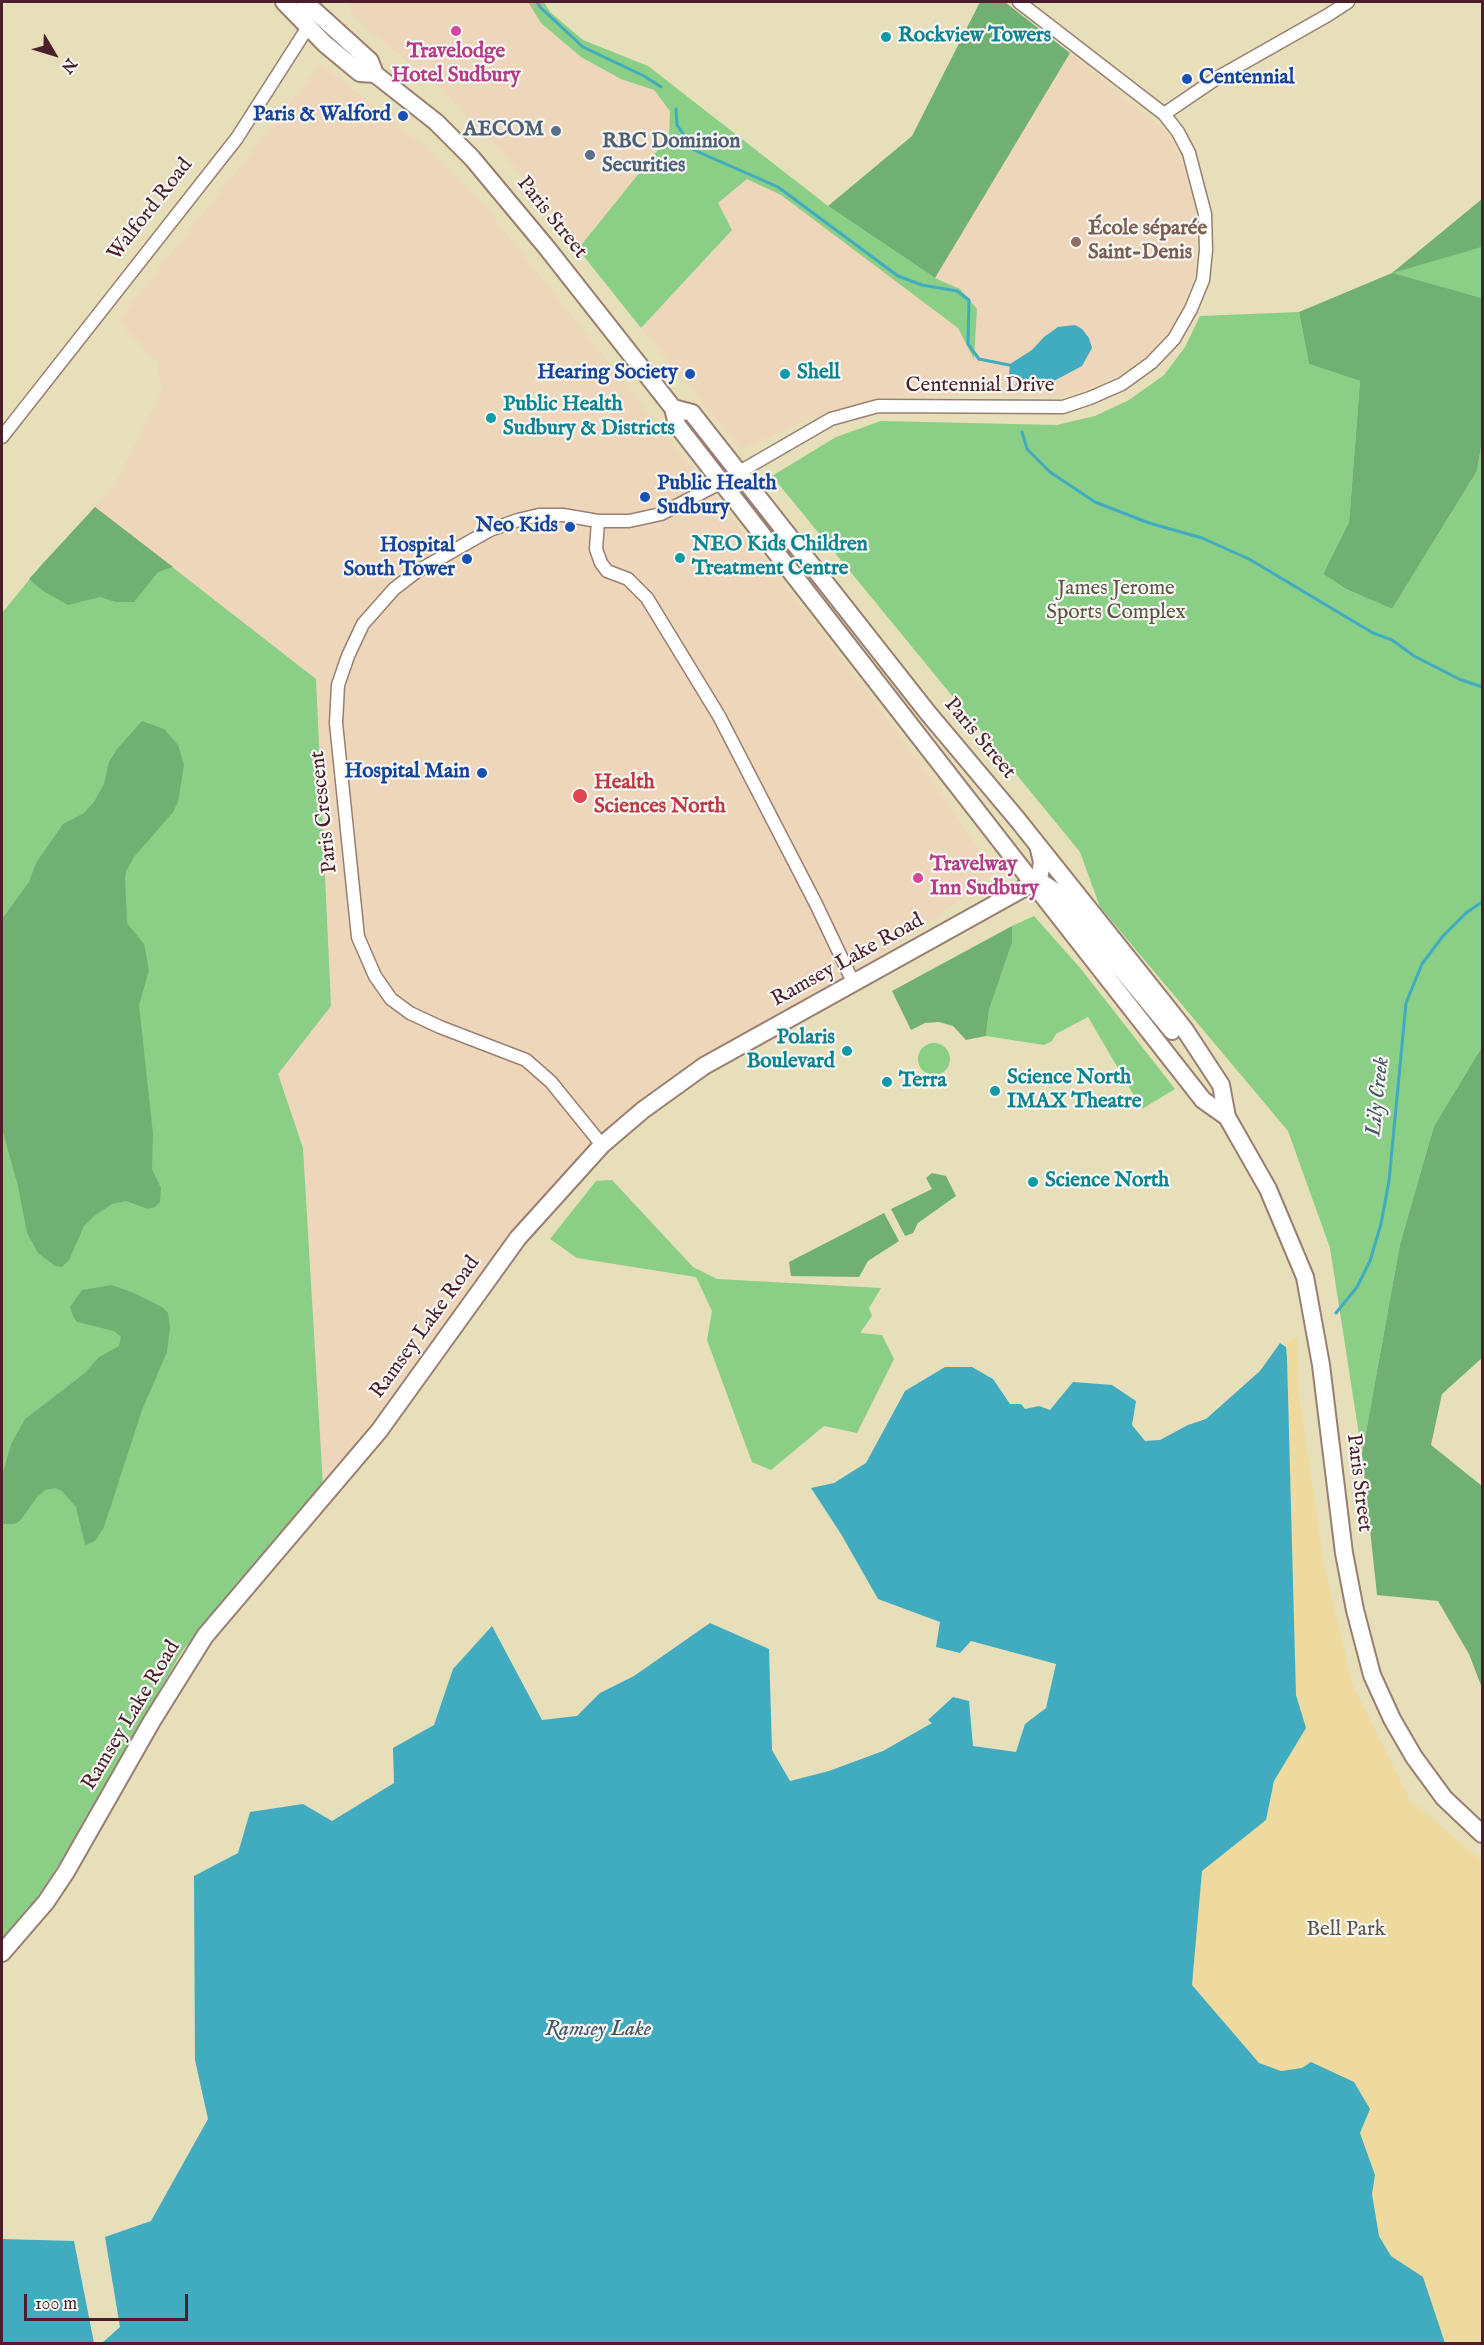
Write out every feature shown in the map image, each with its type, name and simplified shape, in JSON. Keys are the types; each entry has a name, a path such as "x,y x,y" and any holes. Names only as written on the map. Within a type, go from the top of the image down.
{"main road":[{"name":"Paris Street","path":"284,2 313,11 360,73 375,74 436,122 472,158 547,248 673,408 677,425 1203,1100 1227,1117"},
{"name":"Paris Street","path":"673,408 692,412 928,713 1038,845 1185,1030 1221,1085 1227,1117 1268,1189 1305,1277 1321,1365 1344,1553 1355,1610 1372,1675 1392,1719 1414,1756 1444,1798 1482,1834"},
{"path":"1033,883 1040,874 1042,862 1038,845"},
{"path":"1033,883 1044,884 1059,894 1171,1030 1221,1085"},
{"name":"Ramsey Lake Road","path":"2,1953 46,1902 66,1872 152,1721 206,1636 379,1431 518,1238 602,1145 643,1110 704,1066 1033,883"}],"street":[{"name":"Centennial Drive","path":"722,482 831,419 878,406 1063,407 1122,384 1151,363 1174,339 1191,309 1203,280 1206,250 1205,214 1188,153 1178,132 1164,114 1019,2"},
{"path":"1164,114 1217,78 1348,2"},
{"name":"Walford Road","path":"2,437 237,138 313,11"},
{"name":"Paris Crescent","path":"602,1145 551,1082 526,1060 410,1013 391,999 375,976 358,937 336,723 338,685 363,624 394,588 416,572 490,530 539,515 563,515 598,521 630,521 660,513 722,482"},
{"path":"598,521 596,549 601,562 607,571 633,583 647,598 719,716 816,904 854,984"}],"shaded area":[{"path":"350,2 528,2 541,23 621,79 654,90 671,111 669,136 578,249 514,166 442,89 372,33 351,12"},
{"path":"1070,53 1165,131 1173,143 1188,181 1196,212 1195,272 1186,299 1169,331 1148,355 1120,375 1087,389 1053,397 970,395 875,398 802,422 741,450 641,328 732,230 717,203 747,179 781,195 959,328 974,358 977,309 960,289 935,278"},
{"name":"Health Sciences North","path":"321,64 434,154 488,210 832,645 915,756 994,874 859,974 700,1062 516,1237 323,1486 303,1148 278,1074 331,1006 316,679 95,507 113,488 162,391 158,363 118,321"}],"green space":[{"path":"528,2 544,2 550,12 583,40 648,66 828,206 935,278 960,289 977,309 974,359 958,328 781,195 747,179 718,203 732,230 641,328 578,249 669,136 670,111 654,90 621,79 581,57 541,23"},
{"path":"980,2 1005,2 1070,53 935,278 828,206 912,136"},
{"path":"1482,199 1482,247 1393,273 1482,298 1482,441 1477,471 1392,609 1346,589 1323,574 1349,522 1360,381 1309,364 1299,312 1392,273"},
{"path":"1482,247 1482,298 1392,273 1478,248"},
{"name":"James Jerome Sports Complex","path":"1299,312 1309,364 1360,381 1349,522 1323,574 1346,589 1392,609 1477,471 1482,441 1482,1047 1434,1126 1400,1244 1362,1454 1330,1248 1288,1131 1100,907 1080,852 772,476 836,437 881,421 1057,425 1095,416 1129,400 1164,375 1185,347 1200,316"},
{"path":"95,507 316,679 331,1006 278,1074 303,1148 323,1486 182,1651 87,1820 26,1916 2,1941 2,613 43,563"},
{"path":"95,507 173,567 158,572 134,602 116,602 100,597 68,605 43,591 29,579"},
{"path":"142,721 164,729 178,745 184,765 178,802 173,812 134,857 126,871 125,879 127,923 144,944 149,970 139,1005 153,1134 152,1169 161,1188 160,1202 148,1209 126,1201 112,1204 84,1226 69,1260 62,1267 55,1266 38,1253 27,1233 18,1186 2,1129 2,919 29,882 36,863 63,824 84,813 94,802 104,784 109,762 117,749"},
{"path":"1034,916 1081,969 1175,1089 1142,1109 1088,1017 1056,1034 1052,1041 1044,1045 986,1036 989,1010 1012,943 1012,926"},
{"path":"1012,926 1012,943 989,1010 986,1036 966,1040 953,1026 939,1022 925,1023 911,1030 892,991"},
{"path":"934,1043 945,1048 950,1059 945,1070 934,1075 923,1070 918,1059 923,1048"},
{"path":"1482,1047 1482,1358 1442,1394 1431,1445 1482,1486 1482,1688 1469,1654 1438,1601 1377,1595 1362,1454 1400,1244 1434,1126"},
{"path":"932,1173 946,1176 956,1196 918,1223 913,1233 905,1236 891,1209 932,1189 926,1178"},
{"path":"612,1180 693,1267 717,1279 881,1288 869,1308 872,1316 860,1333 882,1335 894,1359 857,1433 824,1426 771,1470 752,1462 707,1340 712,1311 696,1277 577,1258 550,1239 596,1181"},
{"path":"884,1213 899,1241 868,1261 859,1277 791,1276 789,1262"},
{"path":"111,1285 132,1292 162,1307 168,1313 170,1327 167,1352 142,1410 104,1527 95,1541 85,1545 76,1507 62,1491 55,1488 46,1490 37,1497 20,1521 14,1524 2,1524 2,1476 11,1444 25,1419 85,1373 99,1357 119,1346 121,1337 114,1331 77,1322 70,1307 82,1290"}],"sand":[{"name":"Bell Park","path":"1297,1336 1299,1395 1324,1564 1352,1683 1410,1800 1482,1861 1482,2343 1445,2343 1423,2277 1391,2256 1379,2236 1372,2194 1375,2175 1360,2133 1370,2109 1302,2068 1280,2071 1259,2063 1192,1985 1202,1871 1266,1820 1274,1781 1306,1728 1296,1696 1287,1342"}],"water":[{"path":"1075,325 1082,329 1089,338 1092,348 1082,366 1050,383 1018,381 1009,377 1010,364 1032,350 1044,337 1058,327"},
{"name":"Ramsey Lake","path":"1280,1343 1286,1347 1287,1357 1296,1695 1306,1728 1274,1781 1266,1820 1202,1871 1192,1985 1259,2063 1281,2071 1302,2068 1311,2062 1354,2082 1370,2109 1360,2133 1375,2175 1372,2194 1379,2236 1391,2256 1423,2277 1445,2343 102,2343 120,2327 105,2237 151,2221 208,2119 195,2060 194,1876 238,1853 250,1812 303,1804 332,1821 394,1783 393,1748 434,1725 453,1669 492,1626 542,1720 577,1716 600,1693 634,1676 710,1623 769,1649 772,1750 790,1781 829,1771 883,1751 932,1723 928,1720 953,1697 969,1701 973,1746 1016,1752 1025,1724 1046,1708 1056,1664 971,1641 960,1653 936,1647 940,1622 878,1599 841,1534 811,1488 834,1483 866,1463 905,1391 945,1367 972,1367 993,1379 1010,1404 1021,1404 1025,1409 1039,1406 1050,1410 1073,1382 1112,1385 1136,1401 1132,1425 1145,1441 1160,1440 1188,1425 1206,1419 1260,1371"},
{"path":"2,2239 74,2241 94,2343 2,2343"}],"waterway":[{"path":"537,2 583,47 644,76 661,87"},
{"path":"676,109 677,125 694,150 778,187 898,276 922,285 957,291 969,300 968,344 979,359 1009,365"},
{"path":"1017,386 1018,381"},
{"path":"1022,432 1027,449 1050,472 1095,502 1149,523 1202,538 1249,559 1373,633 1392,640 1414,656 1459,679 1482,687"},
{"name":"Lily Creek","path":"1336,1313 1357,1287 1370,1261 1381,1224 1389,1181 1406,1003 1422,964 1443,936 1466,913 1482,902"}],"place":[{"name":"Travelodge Hotel Sudbury","path":"456,31"},
{"name":"Rockview Towers","path":"886,37"},
{"name":"Centennial","path":"1187,79"},
{"name":"Paris & Walford","path":"403,116"},
{"name":"AECOM","path":"556,131"},
{"name":"RBC Dominion Securities","path":"590,155"},
{"name":"École séparée Saint-Denis","path":"1076,242"},
{"name":"Hearing Society","path":"690,374"},
{"name":"Shell","path":"785,374"},
{"name":"Public Health Sudbury & Districts","path":"491,418"},
{"name":"Public Health Sudbury","path":"645,497"},
{"name":"Neo Kids","path":"570,527"},
{"name":"NEO Kids Children Treatment Centre","path":"680,558"},
{"name":"Hospital South Tower","path":"467,559"},
{"name":"Hospital Main","path":"482,773"},
{"name":"Health Sciences North","path":"580,796"},
{"name":"Travelway Inn Sudbury","path":"918,878"},
{"name":"Polaris Boulevard","path":"847,1051"},
{"name":"Terra","path":"887,1082"},
{"name":"Science North IMAX Theatre","path":"995,1091"},
{"name":"Science North","path":"1033,1182"}]}
